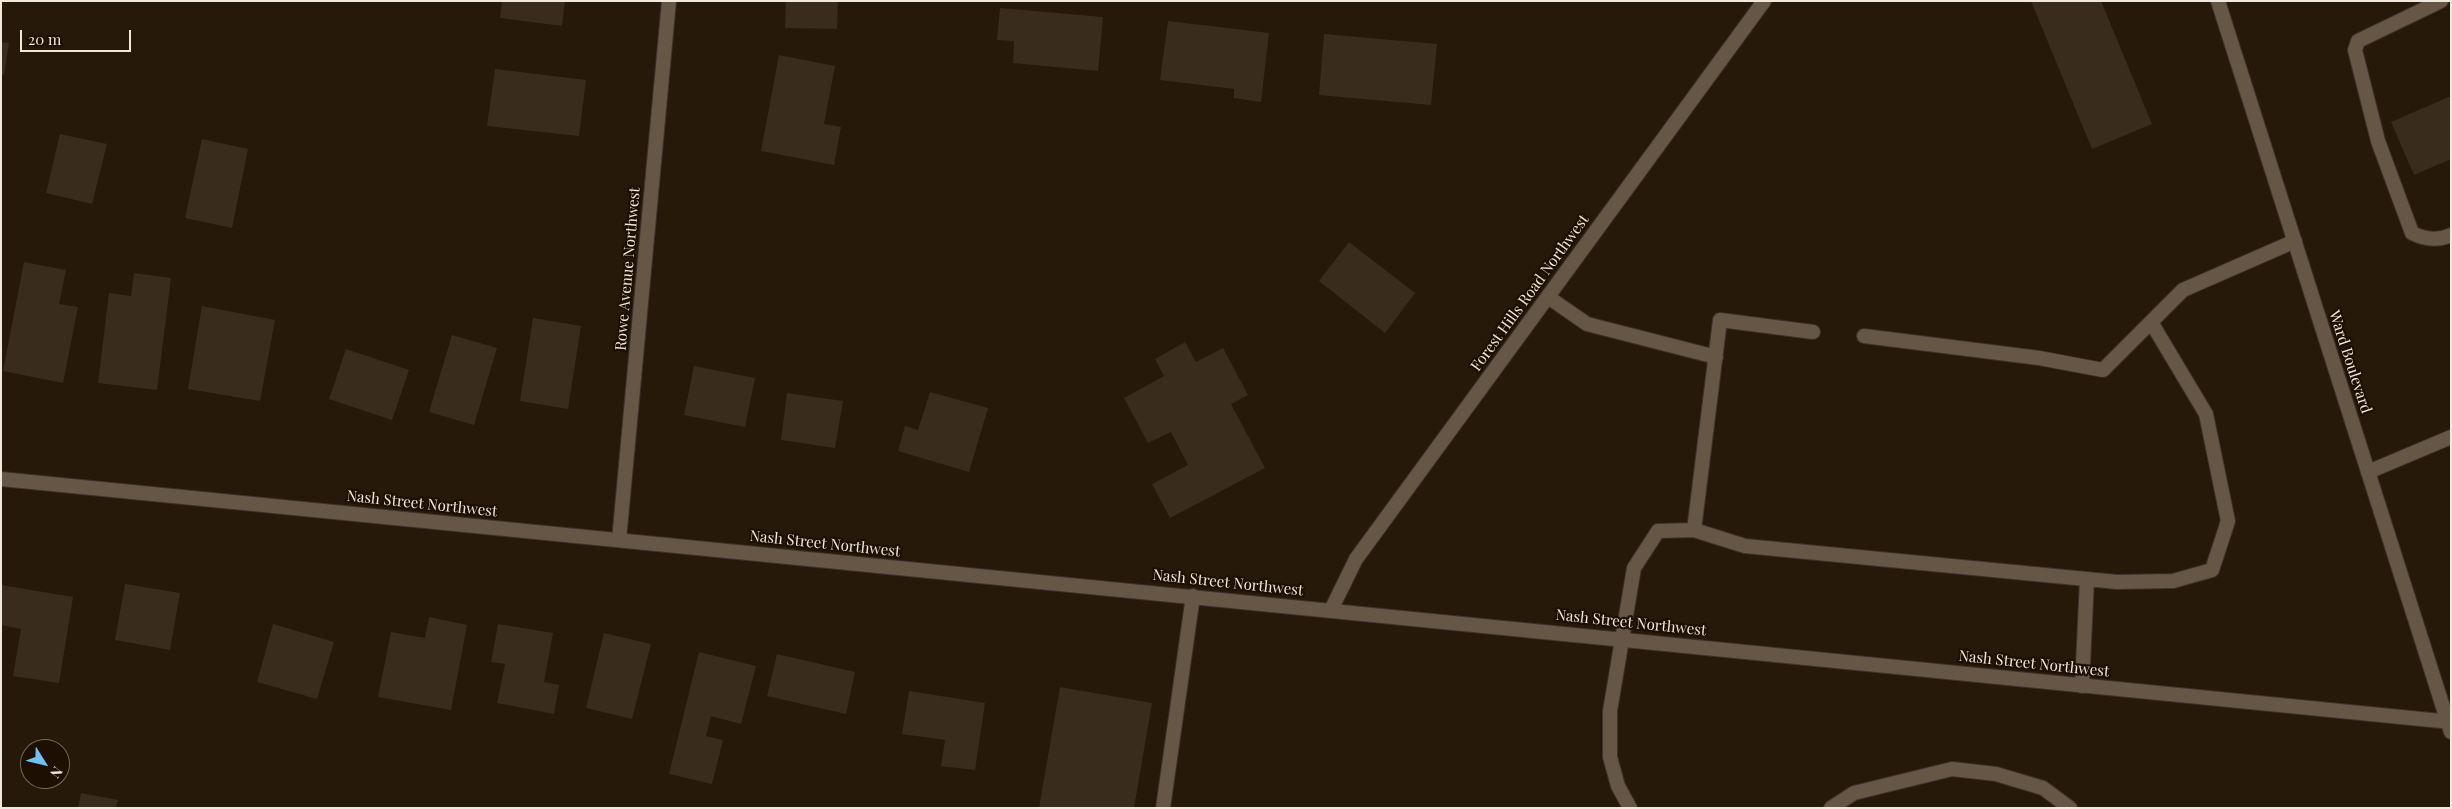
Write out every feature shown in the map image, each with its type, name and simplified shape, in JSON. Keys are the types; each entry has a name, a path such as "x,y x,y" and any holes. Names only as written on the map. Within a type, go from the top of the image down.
{"main road":[{"name":"Rowe Avenue Northwest","path":"619,540 669,1"},
{"name":"Forest Hills Road Northwest","path":"1331,610 1356,559 1764,1"},
{"name":"Ward Boulevard","path":"2218,1 2449,725"},
{"path":"2441,1 2358,41 2355,50 2378,141 2412,233 2421,238 2451,235"},
{"path":"1864,336 2039,358 2103,370 2183,290 2295,241"},
{"path":"1548,297 1587,324 1716,357"},
{"path":"1694,530 1720,320 1813,332"},
{"path":"1630,808 1618,786 1610,757 1610,711 1634,568 1658,531 1694,530 1745,546 2117,582 2174,581 2212,570 2228,521 2206,414 2152,322"},
{"path":"2368,472 2451,437"},
{"name":"Nash Street Northwest","path":"1,479 1622,639 2449,725"},
{"path":"2082,686 2087,579"},
{"path":"1163,808 1193,596"},
{"path":"1831,808 1854,793 1952,769 1996,774 2043,788 2070,808"}],"building":[{"path":"502,1 565,1 562,26 500,18"},
{"path":"786,1 838,1 837,29 785,28"},
{"path":"2031,1 2101,1 2152,124 2092,149"},
{"path":"1000,8 1103,17 1098,71 1013,63 1014,41 997,40"},
{"path":"1168,21 1269,33 1261,102 1234,98 1234,89 1160,80"},
{"path":"1324,34 1437,44 1431,105 1319,95"},
{"path":"1,42 9,43 4,75 1,74"},
{"path":"779,55 835,66 824,124 841,127 834,165 761,151"},
{"path":"495,69 586,80 579,136 487,126"},
{"path":"2451,96 2451,159 2414,175 2391,122"},
{"path":"60,134 107,144 92,204 46,193"},
{"path":"202,139 248,149 232,228 185,218"},
{"path":"1349,242 1415,293 1385,333 1319,281"},
{"path":"24,262 66,270 59,304 78,307 63,383 3,371"},
{"path":"134,273 171,278 157,390 98,383 109,293 131,296"},
{"path":"202,306 275,320 260,401 188,389"},
{"path":"533,318 581,326 568,409 520,401"},
{"path":"452,335 497,348 474,425 429,412"},
{"path":"1185,342 1196,362 1223,348 1248,395 1231,404 1265,468 1170,518 1152,484 1188,465 1171,432 1148,443 1124,398 1164,376 1155,359"},
{"path":"346,349 409,370 392,420 329,399"},
{"path":"694,366 755,378 745,427 684,415"},
{"path":"930,392 988,408 969,472 898,451 905,426 918,430"},
{"path":"787,393 843,401 835,448 781,440"},
{"path":"125,584 180,593 170,650 115,640"},
{"path":"1,585 73,597 59,683 13,676 21,629 1,625"},
{"path":"429,617 467,625 451,710 378,697 391,632 425,638"},
{"path":"273,624 334,642 317,699 257,682"},
{"path":"498,624 553,633 544,682 559,685 554,714 497,703 505,664 491,662"},
{"path":"604,633 651,644 632,719 586,708"},
{"path":"699,652 756,666 741,724 711,716 706,736 723,740 712,784 669,774"},
{"path":"777,654 855,672 846,714 767,696"},
{"path":"1060,687 1152,703 1134,808 1039,808"},
{"path":"909,691 985,703 975,770 941,766 945,740 902,734"},
{"path":"81,793 118,800 116,808 78,808"}]}
